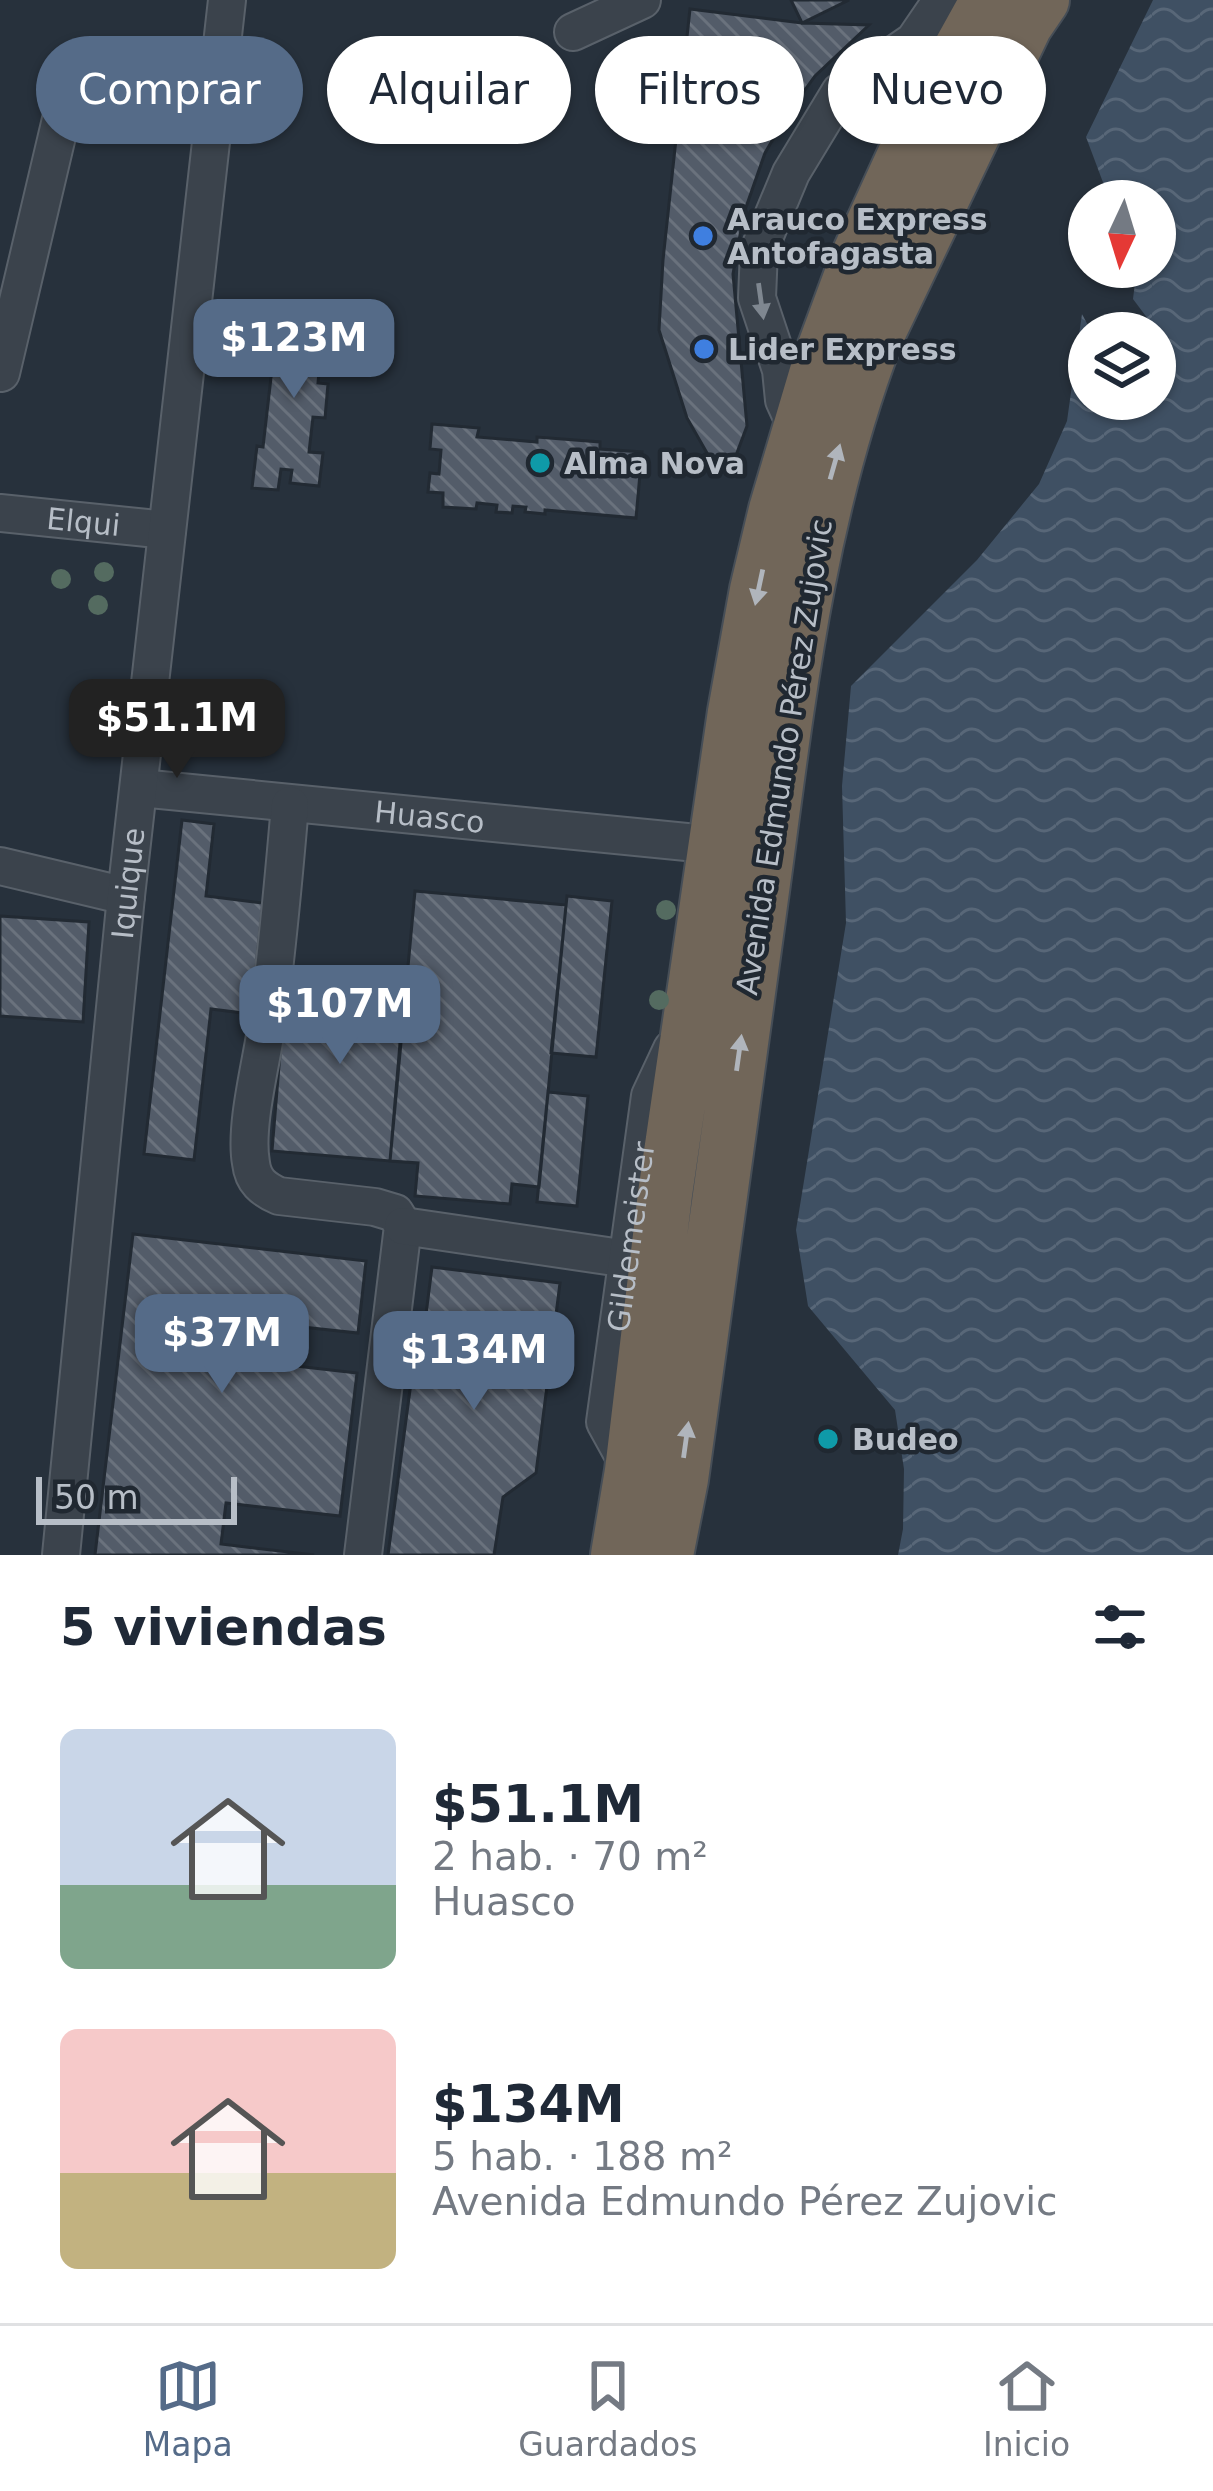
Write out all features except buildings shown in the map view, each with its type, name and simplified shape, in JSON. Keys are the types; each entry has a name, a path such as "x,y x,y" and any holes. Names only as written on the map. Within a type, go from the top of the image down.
{"highway":[{"name":"Avenida Edmundo Pérez Zujovic","path":"618,1555 735,712 776,510 822,355 859,255 918,126 988,0"},
{"name":"Avenida Edmundo Pérez Zujovic","path":"666,1555 681,1479 784,724 819,521 855,391 875,339 1025,25 1042,0"}],"street":[{"name":"Iquique","path":"223,36 227,0"},
{"path":"573,32 642,0"},
{"path":"799,433 784,400 781,370 757,298 759,250 791,173 841,92 914,41 942,0"},
{"path":"1,373 55,144"},
{"name":"Iquique","path":"61,1555 126,896 211,144"},
{"name":"Elqui","path":"0,513 167,530"},
{"name":"Huasco","path":"140,788 717,845"},
{"path":"290,805 250,1163 256,1180 279,1196 375,1208 395,1213 403,1226 363,1555"},
{"path":"0,866 126,896"},
{"name":"Gildemeister","path":"632,1471 605,1422 650,1096 694,1002"},
{"path":"403,1226 628,1259"}],"water":[{"path":"1153,0 1213,0 1213,1555 898,1555 904,1469 895,1410 808,1306 796,1230 846,923 842,786 851,686 977,560 1039,484 1068,414 1068,420 1176,420 1176,312 1143,312 1133,299 1134,288 1176,288 1176,180 1102,180 1086,137"}],"place":[{"name":"Arauco Express Antofagasta","path":"703,236"},
{"name":"Lider Express","path":"704,349"},
{"name":"Alma Nova","path":"540,463"},
{"name":"Budeo","path":"828,1439"}]}
